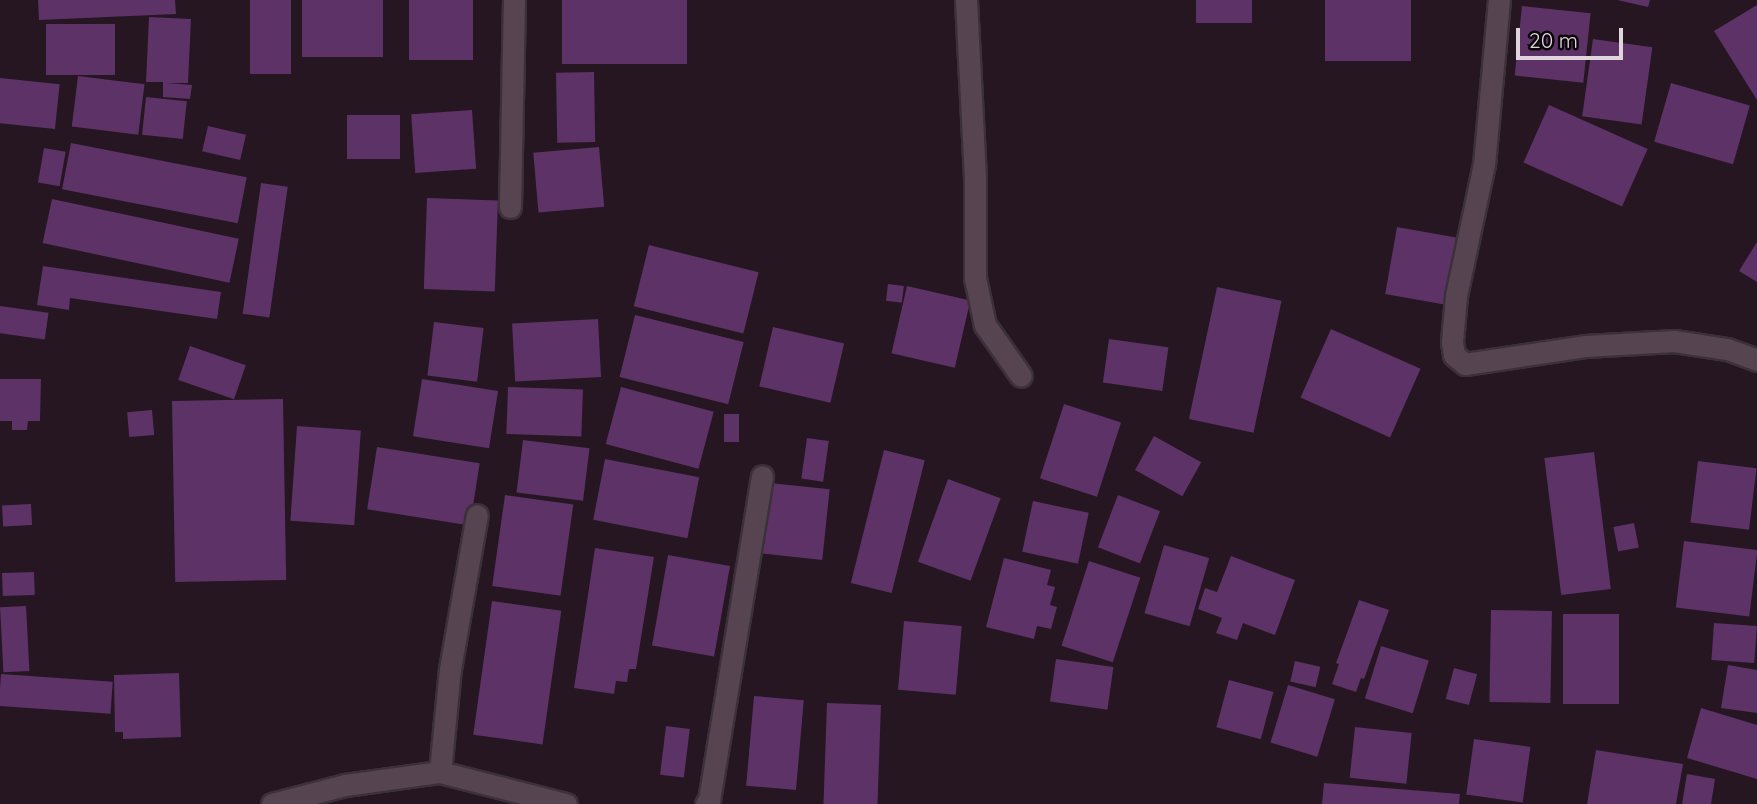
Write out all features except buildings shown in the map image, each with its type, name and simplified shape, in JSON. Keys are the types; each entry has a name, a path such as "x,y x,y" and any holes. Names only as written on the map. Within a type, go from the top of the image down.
{"street":[{"path":"510,207 514,0"},
{"path":"966,0 975,176 975,278 985,325 1021,376"},
{"path":"1499,0 1484,164 1456,296 1452,342 1454,355 1465,364 1586,346 1674,341 1727,349 1757,359"},
{"path":"706,804 709,800 762,476"},
{"path":"440,772 450,668 477,515"},
{"path":"272,804 345,785 440,772 566,804"}]}
